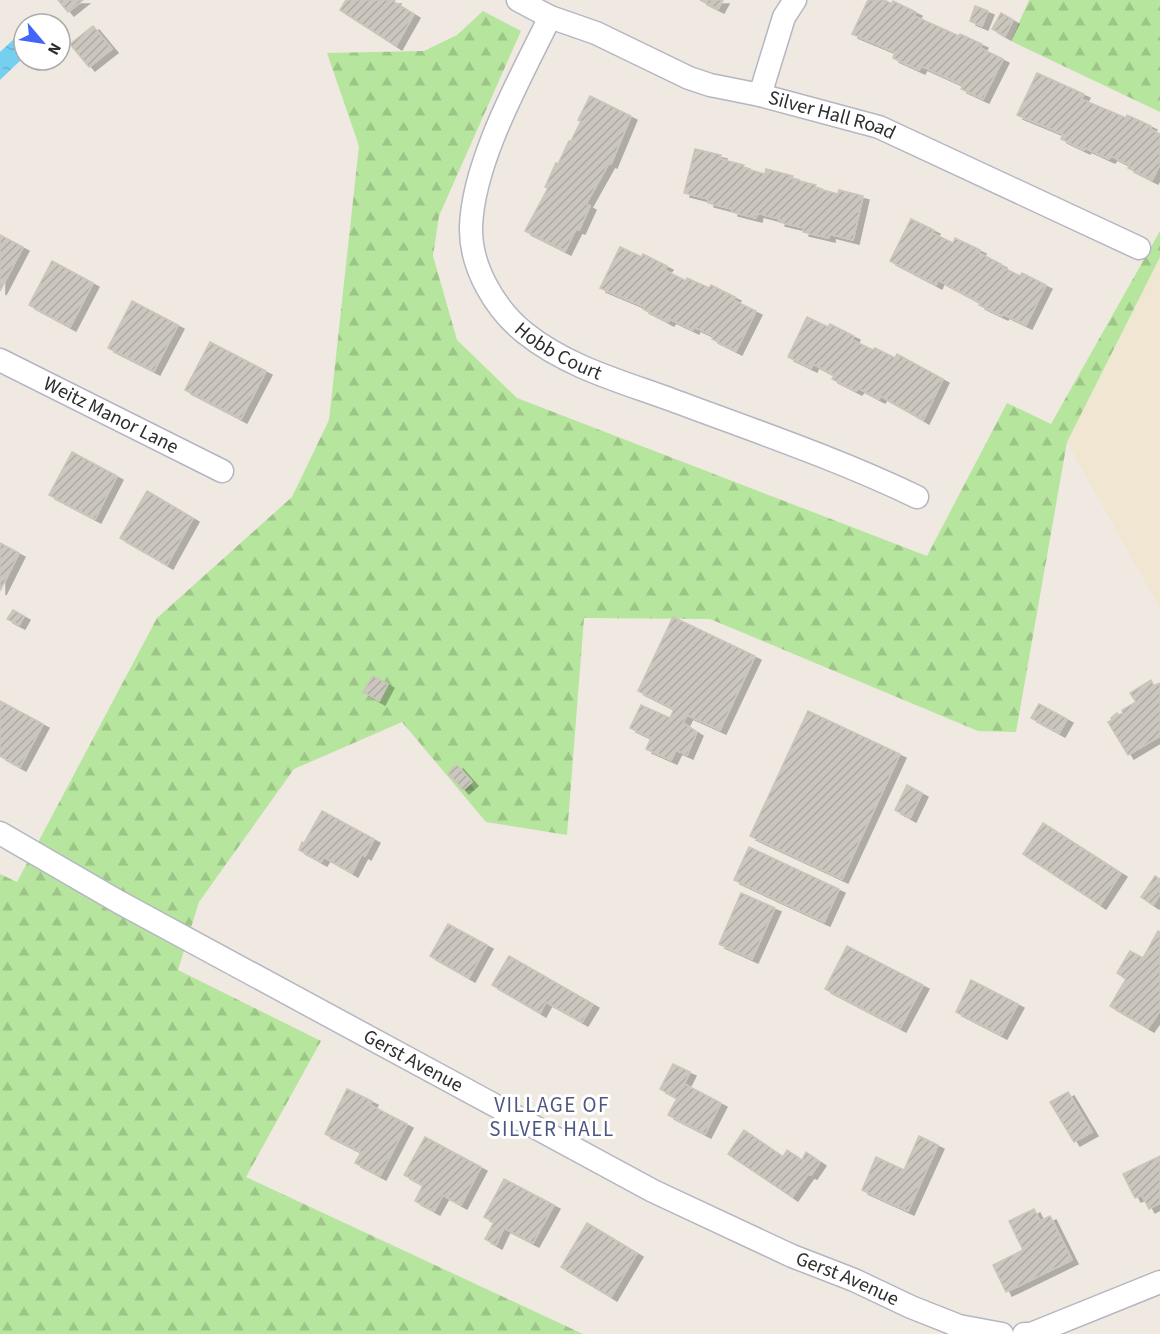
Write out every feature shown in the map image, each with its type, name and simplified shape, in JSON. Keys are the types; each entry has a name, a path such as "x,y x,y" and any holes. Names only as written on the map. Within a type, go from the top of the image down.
{"street":[{"name":"Silver Hall Road","path":"518,0 550,17 596,33 689,78 710,85 760,94 879,128 1139,248"},
{"path":"760,94 784,17 795,0"},
{"name":"Hobb Court","path":"550,17 485,158 473,199 471,230 475,256 487,287 504,314 546,348 590,370 838,461 916,497"},
{"name":"Weitz Manor Lane","path":"0,360 222,471"},
{"name":"Gerst Avenue","path":"0,833 130,907 653,1191 792,1256 854,1280 911,1307 960,1326 1002,1334"},
{"path":"1024,1334 1063,1322 1160,1282"}],"shaded area":[{"path":"1160,257 1160,608 1067,442"}],"green space":[{"path":"1029,0 1160,0 1160,112 1011,41"},
{"path":"483,11 521,31 439,216 433,256 457,340 517,398 927,556 1007,403 1051,424 1160,231 1160,257 1067,442 1016,732 978,731 710,619 584,618 567,835 486,822 402,722 294,769 199,902 178,970 321,1041 246,1177 583,1334 0,1334 0,874 17,882 157,618 292,497 329,420 359,146 327,53 424,51 457,35"}],"water":[{"path":"12,41 12,68 0,80 0,52"}],"building":[{"path":"58,0 83,0 68,12"},
{"path":"346,0 395,0 394,2 414,14 396,46 340,10"},
{"path":"700,0 723,0 718,9"},
{"path":"868,0 884,0 892,4 893,1 916,12 914,16 982,44 980,48 1003,59 983,99 961,89 963,85 921,66 919,70 893,58 895,52 852,34"},
{"path":"975,6 988,11 982,26 970,21"},
{"path":"1001,13 1013,20 1005,36 992,29"},
{"path":"93,26 112,49 89,67 72,46 72,42"},
{"path":"1037,73 1084,94 1081,99 1126,118 1127,115 1151,126 1150,129 1160,134 1160,164 1152,180 1128,168 1130,165 1111,156 1109,159 1085,148 1084,150 1061,139 1063,134 1017,115"},
{"path":"590,96 631,116 611,164 609,163 586,204 590,206 579,230 576,229 565,251 525,231 548,188 545,187 556,163 558,164 581,121 578,120"},
{"path":"695,149 721,155 720,159 744,165 743,168 765,174 766,169 793,176 792,179 816,185 815,188 838,194 839,190 863,196 853,240 829,234 829,238 803,232 804,228 779,222 780,219 757,213 756,218 732,212 732,209 708,203 708,199 684,193"},
{"path":"911,219 934,230 932,233 953,243 955,238 980,250 979,253 1001,264 1000,266 1020,276 1022,273 1046,285 1026,325 979,305 981,303 938,280 936,285 890,261"},
{"path":"0,235 23,247 0,291"},
{"path":"620,247 642,257 643,254 667,266 664,270 686,281 687,278 709,288 711,285 735,297 733,300 756,311 736,351 712,339 714,336 694,327 693,330 670,319 668,322 643,309 645,307 600,288"},
{"path":"52,261 93,283 70,327 29,305"},
{"path":"132,301 178,325 154,371 108,348"},
{"path":"807,317 828,327 830,324 854,336 852,340 873,350 875,348 895,358 897,354 943,379 923,420 881,396 879,399 858,388 856,391 832,379 834,375 813,364 811,368 788,357"},
{"path":"210,342 266,371 241,419 185,390"},
{"path":"72,452 117,476 95,519 49,495"},
{"path":"147,491 193,518 167,565 120,538"},
{"path":"0,543 19,553 0,591"},
{"path":"13,610 24,616 19,625 7,619"},
{"path":"673,617 755,656 720,730 687,715 683,723 697,732 687,755 676,750 671,760 646,749 651,738 630,728 641,705 670,718 674,709 638,691"},
{"path":"373,676 388,684 379,701 363,692"},
{"path":"1151,680 1154,686 1160,683 1160,736 1128,755 1108,722 1117,713 1119,715 1123,713 1122,710 1136,702 1130,693"},
{"path":"0,701 43,724 20,767 0,756"},
{"path":"1039,704 1067,719 1059,733 1031,718"},
{"path":"808,711 900,754 842,879 750,836"},
{"path":"457,765 472,782 463,790 448,773"},
{"path":"907,785 922,793 910,818 895,810"},
{"path":"322,811 374,839 365,856 362,854 352,873 324,857 321,862 299,850"},
{"path":"1043,823 1121,873 1100,905 1023,854"},
{"path":"749,847 839,889 824,922 734,880"},
{"path":"1155,876 1160,879 1160,894 1153,905 1141,897"},
{"path":"741,893 775,908 752,959 719,944"},
{"path":"448,924 487,945 469,978 430,956"},
{"path":"1158,931 1160,932 1160,1011 1148,1028 1110,1006 1126,979 1117,973 1130,951 1143,958"},
{"path":"847,946 923,985 900,1028 825,989"},
{"path":"509,956 593,1004 582,1022 546,1002 540,1013 492,985"},
{"path":"971,980 1018,1004 1001,1035 956,1012"},
{"path":"673,1064 690,1072 684,1084 721,1103 705,1134 668,1115 677,1098 660,1089"},
{"path":"347,1089 372,1101 370,1105 407,1124 380,1176 355,1163 361,1152 325,1134"},
{"path":"1068,1092 1092,1132 1074,1142 1050,1102"},
{"path":"744,1130 783,1157 787,1150 802,1160 806,1152 820,1162 811,1175 808,1174 792,1197 728,1154"},
{"path":"919,1136 938,1145 908,1211 862,1190 876,1157 904,1170"},
{"path":"425,1137 481,1167 461,1205 443,1195 434,1211 415,1201 423,1185 404,1175"},
{"path":"1160,1156 1160,1203 1149,1209 1142,1195 1135,1198 1123,1174"},
{"path":"504,1179 554,1205 533,1243 504,1228 496,1245 485,1239 494,1222 484,1217"},
{"path":"1034,1209 1040,1221 1050,1216 1072,1260 1006,1292 993,1265 1023,1250 1009,1221"},
{"path":"587,1223 637,1253 611,1297 561,1267"}],"district":[{"name":"VILLAGE OF SILVER HALL","path":"552,1117"}]}
